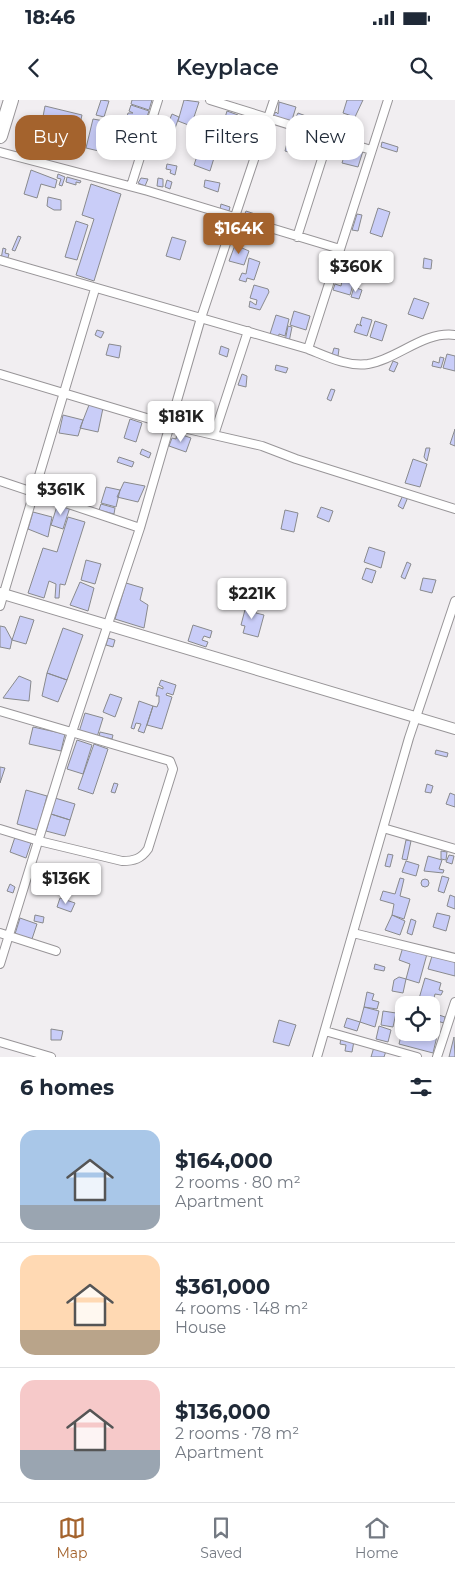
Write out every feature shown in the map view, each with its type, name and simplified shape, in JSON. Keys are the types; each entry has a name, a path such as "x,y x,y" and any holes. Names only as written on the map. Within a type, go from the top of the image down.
{"highway":[{"path":"0,105 2,100"},
{"path":"0,136 11,100"}],"street":[{"path":"131,186 158,100"},
{"path":"210,100 258,115"},
{"path":"268,115 274,100"},
{"path":"308,349 388,100"},
{"path":"364,148 371,150"},
{"path":"0,152 131,186 340,250"},
{"path":"0,964 4,934 39,841 72,732 140,528 202,318 254,160"},
{"path":"297,237 322,160"},
{"path":"0,260 95,289 248,330 347,363 367,364 388,359 432,337 455,335"},
{"path":"0,606 2,594 95,289"},
{"path":"214,435 248,330"},
{"path":"0,374 170,425 262,446 296,459 455,509"},
{"path":"0,481 140,528"},
{"path":"2,594 455,729"},
{"path":"317,1057 416,718 455,601"},
{"path":"0,711 170,761 173,765 173,774 148,849 143,856 133,861 122,862 0,829"},
{"path":"383,828 455,849"},
{"path":"353,933 455,958"},
{"path":"4,934 56,951"},
{"path":"437,1057 455,1002"},
{"path":"325,1030 416,1057"},
{"path":"0,1042 51,1057"}],"building":[{"path":"101,100 109,101 105,115 96,115"},
{"path":"132,100 152,100 149,110 131,104"},
{"path":"184,100 199,102 195,115 186,115 186,124 178,121"},
{"path":"347,100 363,100 356,115 343,113"},
{"path":"279,102 296,107 294,115 286,115 286,121 276,118 276,115 274,115 276,112 278,114"},
{"path":"131,105 149,111 148,115 127,115 128,113 133,113 129,111"},
{"path":"45,106 82,115 43,115"},
{"path":"227,111 238,115 226,115"},
{"path":"93,119 96,120 96,150 86,148"},
{"path":"382,142 398,147 397,152 381,147"},
{"path":"196,160 213,160 210,171 194,165"},
{"path":"343,160 360,160 358,167 342,163"},
{"path":"167,164 177,166 175,175 170,173 171,170 166,169"},
{"path":"31,170 57,180 55,188 41,184 37,198 24,194"},
{"path":"58,174 65,177 62,186 59,185 61,179 57,178"},
{"path":"67,177 81,181 80,183 76,182 76,185 66,182"},
{"path":"141,178 148,179 145,186 138,183"},
{"path":"158,178 163,179 163,187 157,186"},
{"path":"167,180 172,182 170,189 165,187"},
{"path":"205,180 220,183 218,192 204,187"},
{"path":"91,184 121,194 94,281 76,275 94,219 82,215"},
{"path":"48,197 61,200 61,210 54,210 47,206"},
{"path":"221,204 230,207 229,211 220,209"},
{"path":"378,208 390,212 382,237 370,233"},
{"path":"246,211 255,214 254,219 244,216"},
{"path":"357,214 362,215 358,231 352,230"},
{"path":"76,221 88,225 77,260 65,257"},
{"path":"18,236 21,237 15,251 12,250"},
{"path":"172,237 186,241 180,260 166,256"},
{"path":"235,245 249,251 244,265 229,261"},
{"path":"3,248 6,249 5,253 9,254 7,261 1,259"},
{"path":"249,258 260,262 254,280 247,278 246,282 239,280 242,273 246,274"},
{"path":"424,258 432,260 431,269 423,268"},
{"path":"337,276 354,281 350,295 333,290 335,284 341,286 342,281 337,280"},
{"path":"254,285 268,289 269,292 260,310 249,307 250,301 256,305 257,300 250,298"},
{"path":"354,287 362,290 359,299 351,297"},
{"path":"414,298 429,303 423,319 408,314"},
{"path":"294,311 310,316 306,330 290,325"},
{"path":"276,315 289,319 285,336 279,334 278,339 269,337"},
{"path":"362,317 372,320 367,336 354,332 357,324 362,326 360,324"},
{"path":"375,321 387,325 382,341 370,337"},
{"path":"288,326 292,327 289,342 285,341"},
{"path":"97,330 104,332 101,338 95,335"},
{"path":"109,344 121,346 119,358 106,355"},
{"path":"221,346 229,349 227,357 219,354"},
{"path":"334,348 339,349 338,356 332,355"},
{"path":"447,354 455,356 455,371 443,368"},
{"path":"440,357 444,358 441,368 432,366 433,361 439,363"},
{"path":"393,361 398,363 394,372 389,370"},
{"path":"276,365 288,368 286,373 275,370"},
{"path":"242,374 247,376 246,387 238,385"},
{"path":"331,389 335,390 331,401 327,399"},
{"path":"89,405 103,408 98,432 80,428"},
{"path":"63,415 83,420 78,436 59,433"},
{"path":"130,419 142,423 136,442 124,438"},
{"path":"455,429 455,446 450,444"},
{"path":"177,433 191,438 186,452 169,446 172,438 176,439"},
{"path":"426,448 430,448 427,461 424,457"},
{"path":"142,449 151,453 149,458 140,454"},
{"path":"119,457 134,462 132,467 117,462"},
{"path":"413,459 427,464 420,487 405,483"},
{"path":"124,482 145,486 138,502 117,497"},
{"path":"106,487 120,490 116,507 101,503"},
{"path":"403,495 408,497 403,509 398,506"},
{"path":"58,503 70,507 63,529 51,525"},
{"path":"101,504 115,508 114,514 99,510"},
{"path":"321,507 333,511 329,522 317,517"},
{"path":"285,510 298,513 294,532 281,529"},
{"path":"33,512 52,517 48,537 28,529"},
{"path":"68,517 85,522 65,585 60,584 59,598 55,598 56,584 49,581 44,598 28,593 43,548 57,552"},
{"path":"369,547 385,552 381,568 364,562"},
{"path":"86,560 101,564 95,584 81,580"},
{"path":"407,562 411,564 405,579 401,577"},
{"path":"366,568 376,571 372,583 362,579"},
{"path":"423,578 436,580 432,593 420,590"},
{"path":"80,582 94,588 88,611 70,605"},
{"path":"126,583 143,588 140,600 148,605 144,628 115,619"},
{"path":"247,602 256,604 256,613 264,615 258,637 243,633 245,626 241,625"},
{"path":"20,616 34,620 26,644 12,640"},
{"path":"193,625 212,631 210,638 204,636 202,640 208,642 206,647 188,641"},
{"path":"0,626 5,627 12,640 10,649 0,647"},
{"path":"63,628 83,635 67,680 47,673"},
{"path":"108,638 115,640 113,647 106,645"},
{"path":"47,673 67,680 58,702 42,696"},
{"path":"19,676 31,681 29,701 3,698"},
{"path":"161,680 176,685 173,695 167,693 166,695 172,697 162,729 147,725 153,706 157,707 159,702 159,696 156,696 158,687 163,689 159,685"},
{"path":"110,694 122,698 115,717 103,712"},
{"path":"139,701 153,706 144,733 138,731 141,724 136,723 134,729 131,728"},
{"path":"85,713 103,718 97,737 79,732"},
{"path":"33,727 65,734 61,751 29,744"},
{"path":"100,732 113,735 112,739 99,736"},
{"path":"77,740 92,745 83,774 67,769"},
{"path":"94,744 108,749 93,794 78,789"},
{"path":"436,750 448,753 447,757 435,754"},
{"path":"0,767 5,768 0,783"},
{"path":"114,783 118,784 115,793 111,792"},
{"path":"427,784 433,786 431,793 425,792"},
{"path":"26,790 47,796 38,830 17,824"},
{"path":"450,793 455,795 455,807 446,804"},
{"path":"55,798 75,804 70,820 51,814"},
{"path":"51,814 70,820 65,836 46,831"},
{"path":"15,837 31,843 26,858 10,852"},
{"path":"406,840 411,841 407,860 402,859"},
{"path":"441,851 447,852 446,860 441,859"},
{"path":"388,854 393,855 390,867 385,866"},
{"path":"449,855 454,856 452,864 446,862"},
{"path":"428,856 442,860 439,869 444,870 443,873 424,871"},
{"path":"406,861 419,865 416,876 402,872"},
{"path":"442,876 449,878 444,893 438,891"},
{"path":"400,878 404,879 400,896 410,899 404,919 392,915 394,904 380,900 383,891 395,894"},
{"path":"425,879 429,883 425,887 421,883"},
{"path":"10,884 15,887 13,893 7,891"},
{"path":"450,895 455,897 455,909 447,906"},
{"path":"60,898 75,903 71,912 57,907"},
{"path":"437,913 450,916 446,931 433,927"},
{"path":"35,915 44,917 43,923 34,921"},
{"path":"392,915 405,921 400,935 385,930"},
{"path":"20,918 37,924 32,939 15,934"},
{"path":"411,919 416,921 412,935 407,933"},
{"path":"403,947 427,954 419,983 406,979 410,964 399,960"},
{"path":"432,956 455,962 455,976 428,969"},
{"path":"375,964 385,967 384,971 374,969"},
{"path":"399,977 406,979 403,993 392,991 394,980"},
{"path":"425,978 441,983 439,990 443,991 441,995 420,996"},
{"path":"367,992 374,994 372,1000 379,1002 377,1009 364,1007"},
{"path":"364,1007 379,1011 375,1027 360,1022"},
{"path":"383,1011 395,1013 393,1027 381,1025"},
{"path":"440,1015 445,1017 444,1023 440,1022"},
{"path":"347,1018 360,1022 357,1031 344,1027"},
{"path":"279,1020 296,1025 289,1046 273,1042"},
{"path":"379,1026 391,1030 388,1042 376,1039"},
{"path":"51,1029 63,1031 61,1040 51,1040"},
{"path":"454,1037 455,1057 449,1057"},
{"path":"341,1038 354,1041 352,1052 345,1051 346,1045 340,1044"},
{"path":"400,1041 436,1041 433,1053 399,1044"},
{"path":"374,1047 386,1051 384,1057 371,1057"}]}
